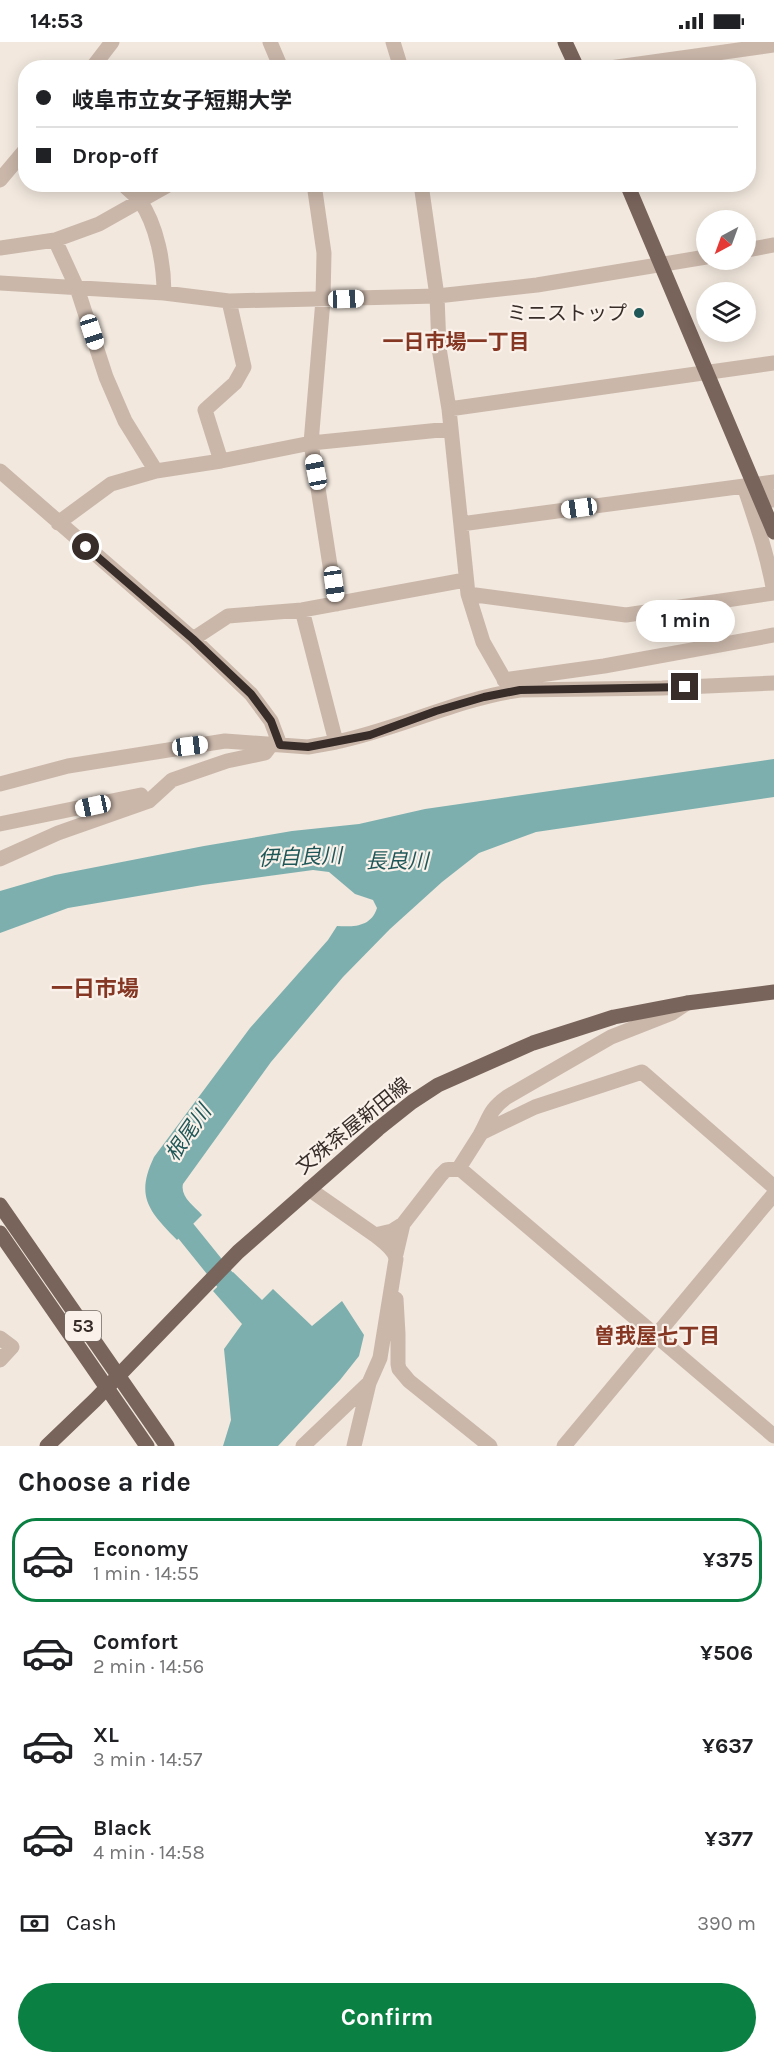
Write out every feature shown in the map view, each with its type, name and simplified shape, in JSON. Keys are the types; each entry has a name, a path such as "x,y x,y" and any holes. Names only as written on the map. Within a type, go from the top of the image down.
{"main road":[{"path":"565,42 573,60"},
{"path":"630,192 706,373 760,484 774,532"},
{"name":"文殊茶屋新田線","path":"47,1446 96,1400 238,1252 395,1115 438,1085 533,1043 614,1017 687,1003 774,992"},
{"name":"53","path":"0,1206 167,1446"},
{"name":"53","path":"0,1233 147,1446"}],"street":[{"path":"98,60 112,42"},
{"path":"270,42 278,60"},
{"path":"393,42 399,60"},
{"path":"651,60 718,47 774,45"},
{"path":"0,180 18,159"},
{"path":"132,192 140,200 156,235 164,269 164,293"},
{"path":"0,248 55,240 99,224 155,192"},
{"path":"315,192 324,253 323,300 311,443 336,604"},
{"path":"422,192 437,296 439,348 449,408 466,587 483,642 507,686"},
{"path":"55,240 77,288 106,377 125,421 156,471"},
{"path":"756,248 774,245"},
{"path":"0,283 164,293 229,301 323,300 437,296 537,285 696,259"},
{"path":"221,461 205,410 235,383 244,367 229,301"},
{"path":"449,408 774,363"},
{"path":"58,523 111,484 156,471 311,443 450,429"},
{"path":"0,471 193,639 251,694 271,721 275,745"},
{"path":"760,484 774,500"},
{"path":"461,524 760,484"},
{"path":"193,639 228,616 302,610 466,587 626,615 774,593 760,533 760,484"},
{"path":"302,610 336,742"},
{"path":"0,784 68,766 225,741 308,747 336,742 370,735 436,711 484,697 507,686 774,635"},
{"path":"507,686 774,683"},
{"path":"0,859 58,833 149,801 172,780 227,761 265,753 275,745"},
{"path":"0,824 158,792"},
{"path":"459,1168 481,1133 486,1119 496,1105 507,1097 611,1037 672,1013 687,1003"},
{"path":"481,1133 535,1107 642,1072 774,1187"},
{"path":"375,1235 392,1231 403,1224 441,1174 453,1168 459,1168 774,1436"},
{"path":"309,1189 375,1235 396,1254"},
{"path":"564,1446 774,1194"},
{"path":"354,1446 369,1383 380,1358 396,1254 403,1224"},
{"path":"394,1272 399,1370 409,1381 490,1446"},
{"path":"0,1338 12,1347 0,1360"},
{"path":"303,1446 369,1383"}],"water":[{"name":"長良川","path":"774,759 774,797 536,832 479,853 442,882 390,929 343,977 271,1062 183,1184 186,1197 202,1215 177,1240 152,1212 148,1203 146,1183 154,1157 250,1028 328,940 337,926 356,926 371,919 377,908 373,900 355,894 329,872 313,870 203,885 68,908 0,933 0,891 55,875 292,831 359,824 425,809"},
{"path":"233,1272 262,1300 273,1289 312,1326 342,1301 364,1335 359,1356 340,1380 278,1446 223,1446 231,1420 224,1349 242,1324 213,1291"}],"waterway":[{"name":"根尾川","path":"168,1209 243,1302"}],"place":[{"name":"ミニストップ","path":"639,313"}],"district":[{"name":"一日市場一丁目","path":"456,342"},
{"name":"一日市場","path":"95,989"},
{"name":"曽我屋七丁目","path":"657,1336"}],"route":[{"path":"86,547 193,639 251,694 271,721 280,745 308,747 370,735 436,711 502,692 685,687"}],"water label":[{"name":"伊自良川","path":"300,857"}]}
